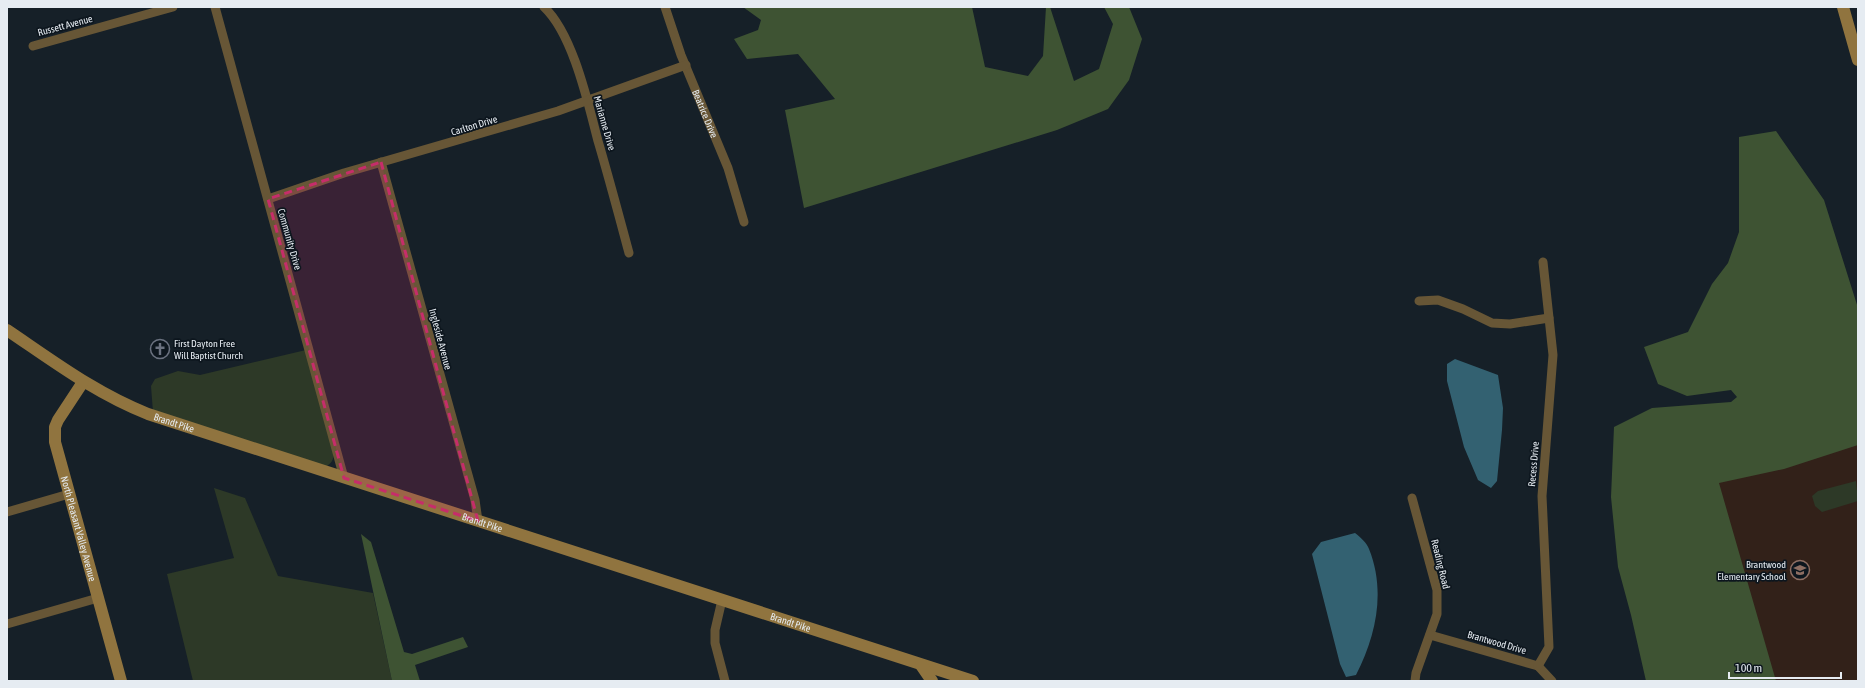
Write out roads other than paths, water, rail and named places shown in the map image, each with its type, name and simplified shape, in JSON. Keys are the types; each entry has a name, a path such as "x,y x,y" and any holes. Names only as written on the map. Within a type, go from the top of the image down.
{"main road":[{"path":"1843,7 1858,60"},
{"name":"Brandt Pike","path":"7,330 83,382 112,399 148,414 973,681"},
{"name":"North Pleasant Valley Avenue","path":"83,382 61,414 55,427 55,442 121,681"},
{"path":"921,664 932,681"}],"street":[{"name":"Russett Avenue","path":"33,46 173,7"},
{"name":"Community Drive","path":"215,7 344,478"},
{"name":"Marianne Drive","path":"544,7 556,20 567,41 587,101 629,253"},
{"name":"Beatrice Drive","path":"665,7 686,65 722,150 744,222"},
{"name":"Carlton Drive","path":"268,199 381,162 462,140 587,101 686,65"},
{"name":"Ingleside Avenue","path":"381,162 475,500 478,521"},
{"name":"Recess Drive","path":"1538,666 1549,647 1542,496 1553,355 1544,262"},
{"path":"1419,302 1438,300 1492,322 1510,324 1549,318"},
{"path":"7,512 69,494"},
{"name":"Reading Road","path":"1412,498 1437,590 1437,614 1416,673 1415,681"},
{"path":"7,624 98,598"},
{"path":"722,600 715,630 715,643 726,681"},
{"name":"Brantwood Drive","path":"1430,635 1538,666"},
{"path":"1538,666 1552,681"}],"water":[{"path":"1455,359 1498,375 1503,408 1502,430 1497,481 1491,488 1478,480 1464,447 1447,381 1447,364"},
{"path":"1355,533 1365,542 1369,549 1377,581 1378,597 1373,629 1363,660 1356,675 1346,677 1340,664 1312,554 1321,542"}],"place":[{"name":"First Dayton Free Will Baptist Church","path":"160,349"},
{"name":"Brantwood Elementary School","path":"1800,570"}]}
